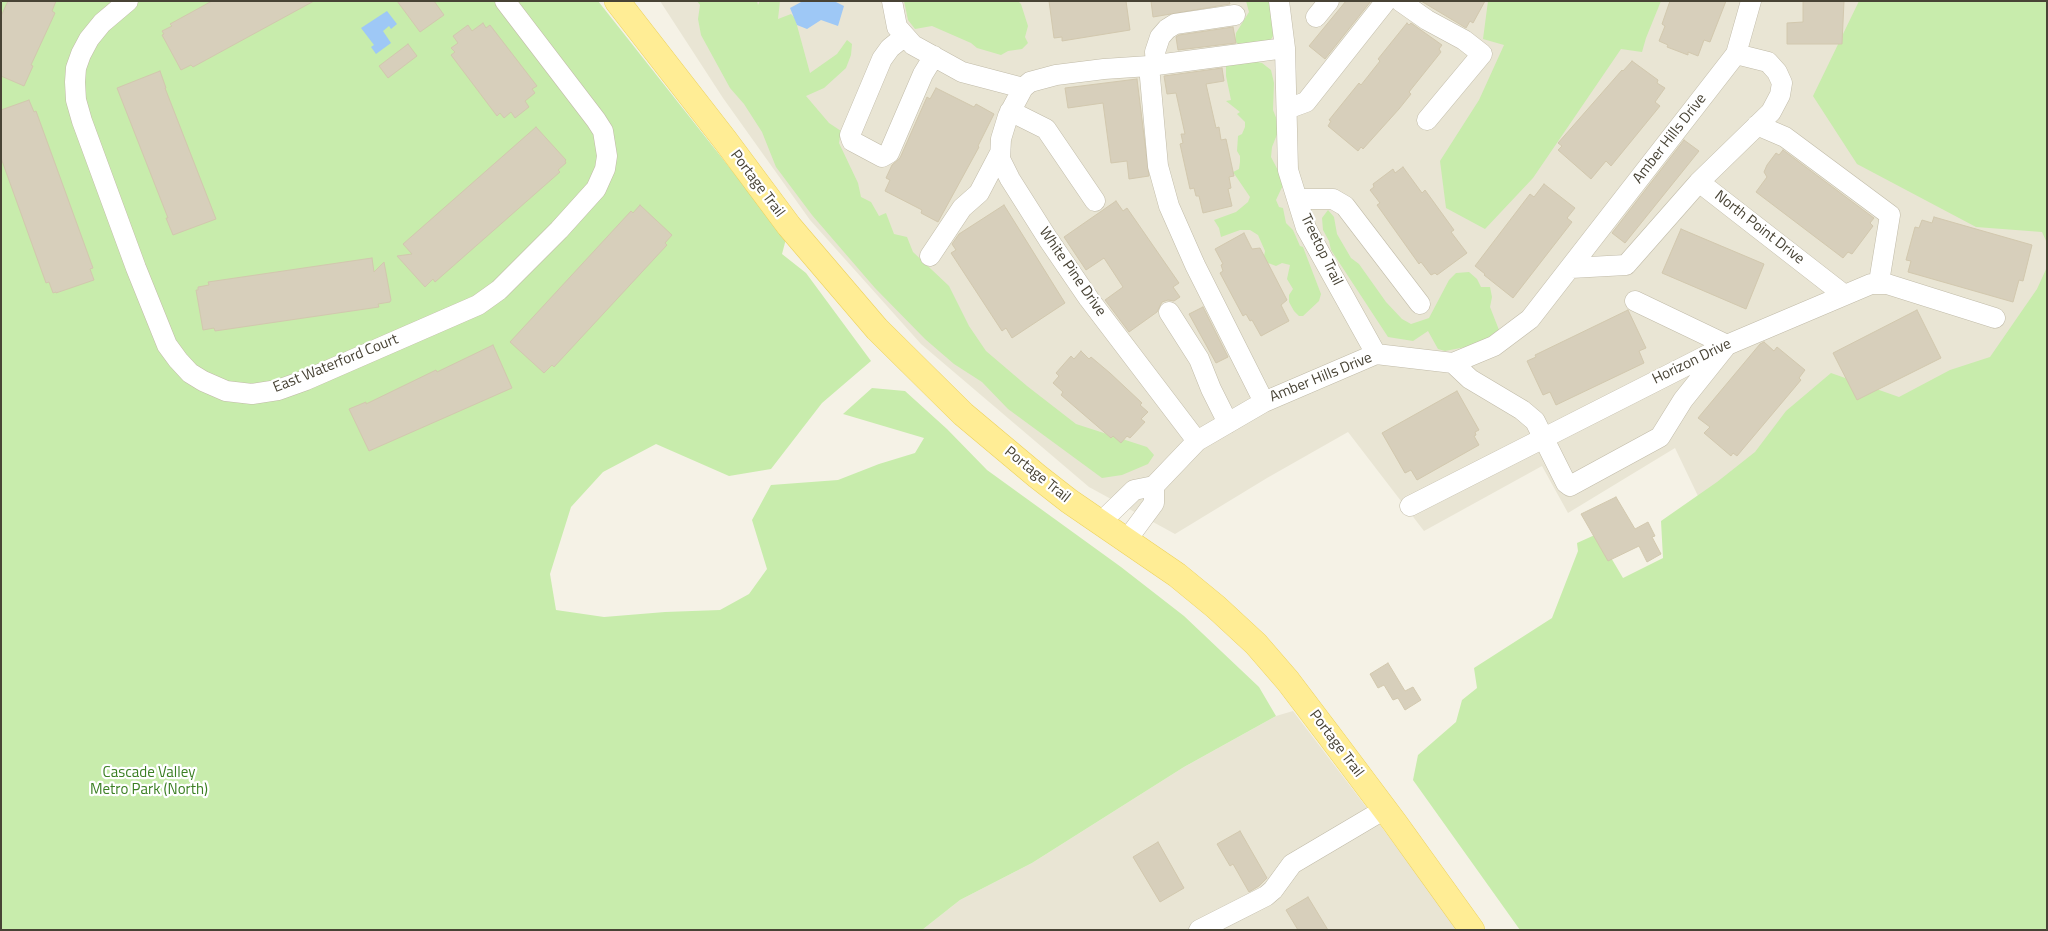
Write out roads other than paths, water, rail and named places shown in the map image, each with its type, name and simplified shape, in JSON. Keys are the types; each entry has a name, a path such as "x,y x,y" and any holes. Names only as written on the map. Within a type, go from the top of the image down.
{"main road":[{"name":"Portage Trail","path":"617,1 789,226 877,329 963,414 1036,476 1100,523 1177,575 1216,607 1256,644 1288,681 1472,930"}],"street":[{"name":"East Waterford Court","path":"128,1 102,23 89,38 81,54 76,68 75,82 76,100 82,121 136,268 167,345 190,373 226,391 252,394 278,390 306,380 478,305 498,290 559,230 602,180 606,163 606,143 603,131 505,1"},
{"path":"892,1 897,27 913,46 962,72 1023,88"},
{"name":"Treetop Trail","path":"1279,1 1285,48 1288,170 1306,228 1376,354"},
{"path":"1316,17 1329,1"},
{"path":"1287,109 1306,102 1386,1"},
{"path":"1400,1 1427,20 1464,40 1482,54 1427,120"},
{"name":"Amber Hills Drive","path":"1100,523 1134,490 1154,486 1197,441 1264,402 1376,354 1453,363 1494,346 1530,319 1736,54 1751,1"},
{"path":"1235,15 1175,24 1160,37 1152,65 1158,166 1169,206 1195,265 1264,402"},
{"path":"905,36 890,48 882,59 850,135 852,141 882,157 889,153 923,74 934,56"},
{"path":"930,256 962,208 979,193 1000,153 1001,139 1010,111 1023,88 1030,82 1056,75 1285,48"},
{"name":"North Point Drive","path":"1736,54 1768,62 1777,72 1782,83 1780,95 1771,112 1699,182 1843,294"},
{"path":"1010,111 1046,129 1095,201"},
{"path":"1757,125 1785,137 1890,215 1879,282"},
{"name":"White Pine Drive","path":"1000,153 1000,158 1010,179 1089,299 1197,441"},
{"path":"1571,268 1626,265 1699,182"},
{"path":"1297,199 1333,199 1345,206 1420,304"},
{"path":"1843,294 1879,282 1994,318"},
{"name":"Horizon Drive","path":"1410,506 1727,345 1843,294"},
{"path":"1453,363 1470,379 1522,410 1535,422 1566,483 1570,486 1660,437 1682,400 1727,345 1635,302"},
{"path":"1169,312 1199,359 1228,423"},
{"path":"1126,541 1154,503 1154,486"},
{"path":"1199,930 1266,896 1273,890 1292,864 1385,810"}],"water":[{"path":"803,1 834,1 844,6 838,26 821,20 807,29 797,25 790,8"},
{"path":"387,11 397,24 391,29 389,26 383,31 391,43 376,54 371,47 374,45 361,28"}],"park label":[{"name":"Cascade Valley Metro Park (North)","path":"149,782"}]}
